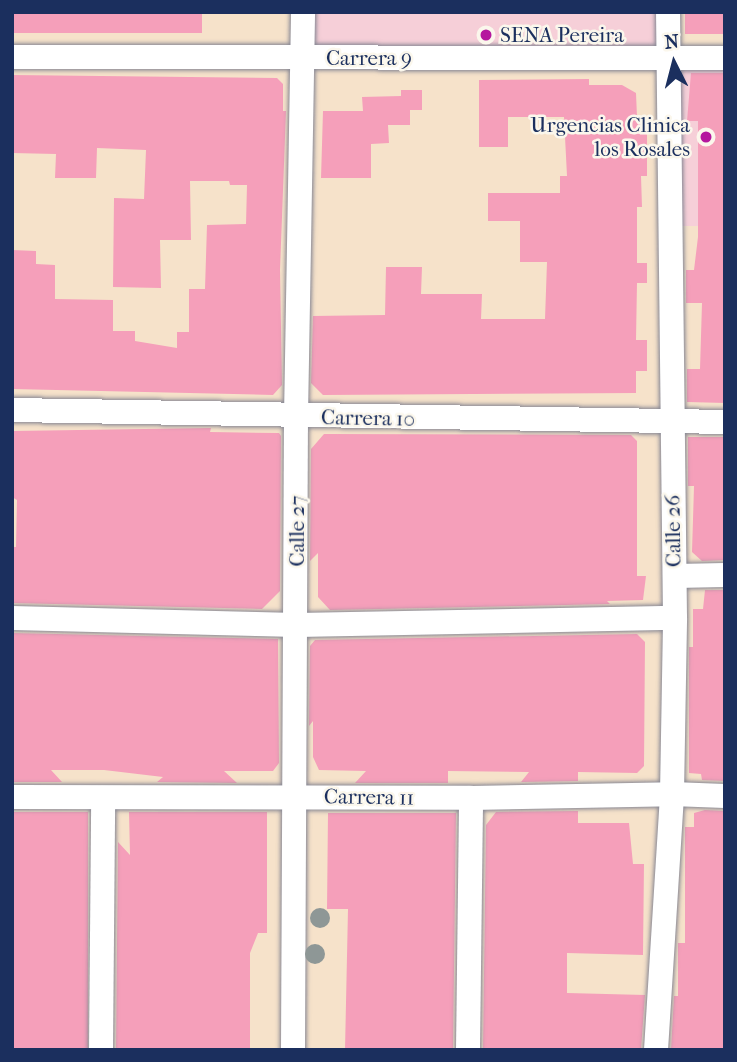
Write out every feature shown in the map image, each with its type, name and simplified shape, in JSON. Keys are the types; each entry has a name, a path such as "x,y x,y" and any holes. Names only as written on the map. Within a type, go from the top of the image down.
{"street":[{"name":"Calle 27","path":"293,1050 296,417 303,12"},
{"name":"Calle 26","path":"656,1050 672,794 675,618 670,421 668,12"},
{"name":"Carrera 9","path":"12,57 725,58"},
{"name":"Carrera 10","path":"12,410 296,417 725,422"},
{"path":"675,576 725,575"},
{"path":"12,618 297,625 675,618"},
{"name":"Carrera 11","path":"12,797 725,796"},
{"path":"102,1050 103,798"},
{"path":"468,1050 471,798"}],"shaded area":[{"name":"SENA Pereira","path":"303,12 668,12 668,57 304,59"},
{"path":"668,57 725,58 725,226 670,226"}],"building":[{"path":"12,12 202,12 202,33 12,33"},
{"path":"685,12 725,12 725,34 685,34"},
{"path":"691,73 725,73 725,403 687,402 687,369 700,369 702,303 686,303 686,270 694,270 698,237 698,121 687,121"},
{"path":"12,75 277,78 283,84 283,111 286,111 280,270 282,385 273,395 12,389 12,250 36,251 36,264 55,265 55,299 113,300 113,331 135,331 135,341 177,348 177,332 189,332 189,289 205,289 207,225 246,224 247,185 230,185 229,181 190,181 191,240 160,240 161,288 113,287 114,198 144,199 146,150 97,148 96,178 55,178 56,154 12,153"},
{"path":"589,79 589,85 622,85 636,93 637,117 647,117 647,176 641,176 642,207 637,207 637,263 647,263 647,283 637,283 636,340 647,340 647,371 636,371 636,393 323,395 311,383 313,316 385,315 386,267 422,267 421,294 482,294 481,319 545,319 547,262 520,262 520,221 488,221 488,193 560,193 560,176 567,176 564,117 508,117 508,147 479,147 479,80"},
{"path":"401,90 422,90 422,110 410,110 410,125 388,125 389,143 371,144 371,178 321,178 323,111 363,111 362,97 401,96"},
{"path":"211,428 210,432 279,433 281,436 280,591 262,609 12,603 12,547 16,547 17,500 12,497 12,431"},
{"path":"324,434 631,435 637,441 637,576 646,576 643,600 607,601 610,604 330,610 318,597 318,553 310,561 311,449"},
{"path":"688,437 725,437 725,560 702,561 692,552 694,486 688,486"},
{"path":"705,590 725,590 725,781 702,780 701,774 689,773 689,647 693,647 693,609 703,609"},
{"path":"12,633 278,639 279,763 273,771 224,771 237,783 157,782 163,777 104,770 51,770 62,782 12,782"},
{"path":"637,634 645,642 644,766 637,773 578,772 578,781 521,782 529,772 448,771 448,783 355,783 366,771 319,770 313,757 313,721 309,726 310,646 315,640"},
{"path":"705,810 725,811 725,1050 671,1050 674,996 678,996 678,943 685,943 685,827 694,827 694,813"},
{"path":"578,811 578,823 629,823 633,864 644,864 643,955 567,953 567,993 645,995 641,1050 483,1050 486,825 496,812"},
{"path":"12,812 88,812 88,1050 12,1050"},
{"path":"129,812 267,812 267,933 258,933 250,953 250,1050 116,1050 118,842 130,855"},
{"path":"328,813 456,813 453,1050 345,1050 348,909 327,909"}],"place":[{"name":"SENA Pereira","path":"486,35"},
{"name":"Urgencias Clinica los Rosales","path":"706,137"}]}
